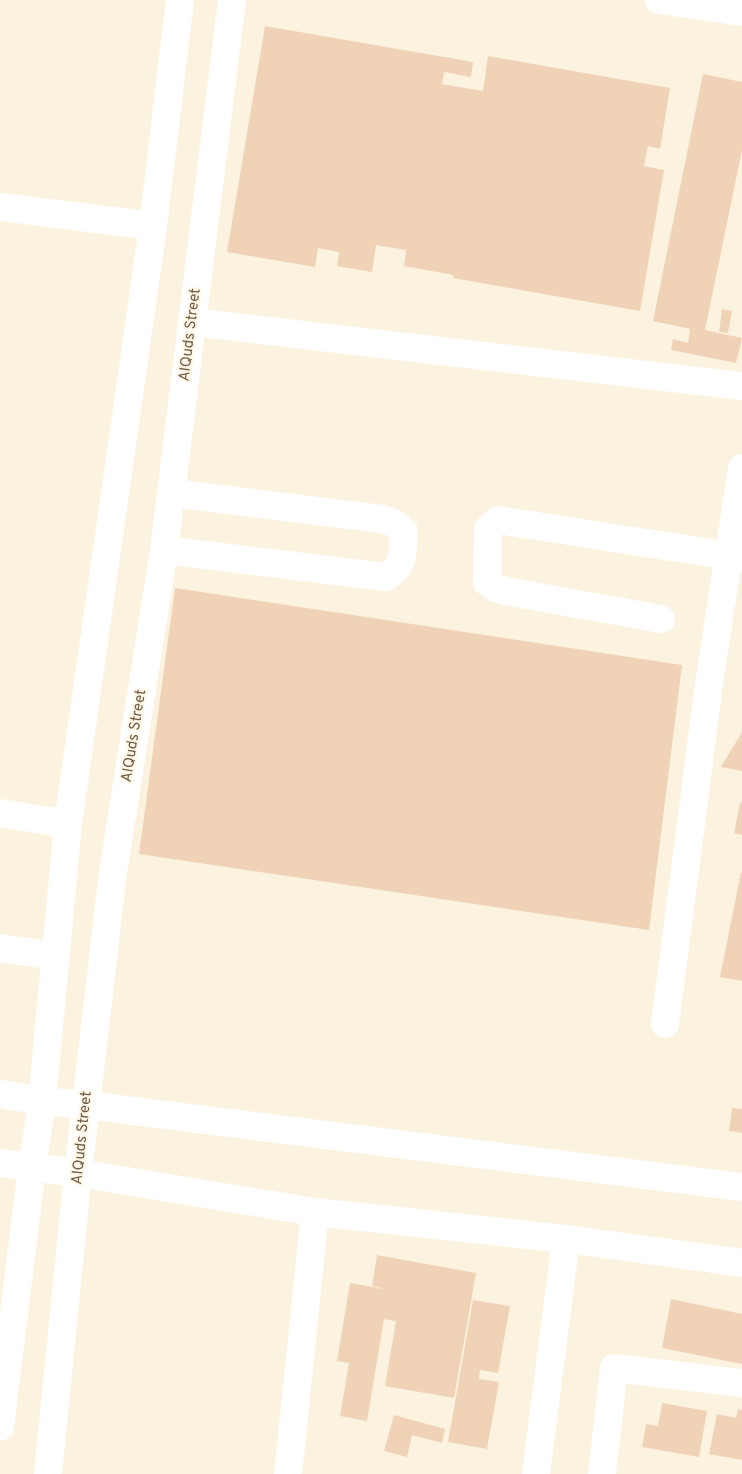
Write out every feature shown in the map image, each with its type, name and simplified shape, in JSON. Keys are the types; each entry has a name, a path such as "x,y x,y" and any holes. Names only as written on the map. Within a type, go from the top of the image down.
{"street":[{"path":"0,1427 42,1101 68,824 154,226 180,0"},
{"name":"AlQuds Street","path":"48,1474 78,1173 113,872 164,550 232,0"},
{"path":"659,0 742,12"},
{"path":"0,207 154,226"},
{"path":"192,322 742,386"},
{"path":"664,1024 709,684 735,557 742,468"},
{"path":"164,550 386,576 396,570 401,561 404,532 394,523 382,519 171,493"},
{"path":"661,618 496,588 487,582 488,529 498,520 735,557"},
{"path":"0,813 68,824"},
{"path":"0,948 56,956"},
{"path":"0,1094 42,1101 742,1186"},
{"path":"0,1163 78,1173 315,1212 566,1239 742,1263"},
{"path":"288,1474 315,1212"},
{"path":"536,1474 566,1239"},
{"path":"602,1474 614,1368 742,1383"}],"building":[{"path":"265,26 473,62 471,77 444,72 442,84 483,91 488,56 670,88 660,149 648,146 644,166 664,170 640,311 453,278 453,275 404,266 406,250 376,245 372,272 337,266 339,252 318,248 315,267 227,252"},
{"path":"703,74 742,82 742,150 705,330 742,338 736,363 671,350 673,339 688,343 690,329 653,321"},
{"path":"722,309 732,311 728,333 719,332"},
{"path":"175,588 682,665 649,930 139,854"},
{"path":"742,732 742,771 721,767"},
{"path":"742,802 742,835 734,833 740,803"},
{"path":"742,873 742,981 720,977"},
{"path":"732,1108 742,1109 742,1133 729,1131"},
{"path":"377,1255 476,1273 454,1398 385,1386 396,1321 384,1319 367,1421 340,1416 349,1363 337,1361 350,1283 389,1290 372,1286"},
{"path":"671,1299 742,1314 742,1364 662,1348"},
{"path":"473,1300 510,1306 498,1373 480,1370 479,1379 499,1382 487,1449 448,1442"},
{"path":"662,1403 707,1411 699,1457 642,1447 646,1424 658,1426"},
{"path":"738,1409 742,1410 742,1460 709,1454 717,1414 736,1418"},
{"path":"394,1415 445,1429 442,1443 412,1435 407,1457 384,1451"}]}
